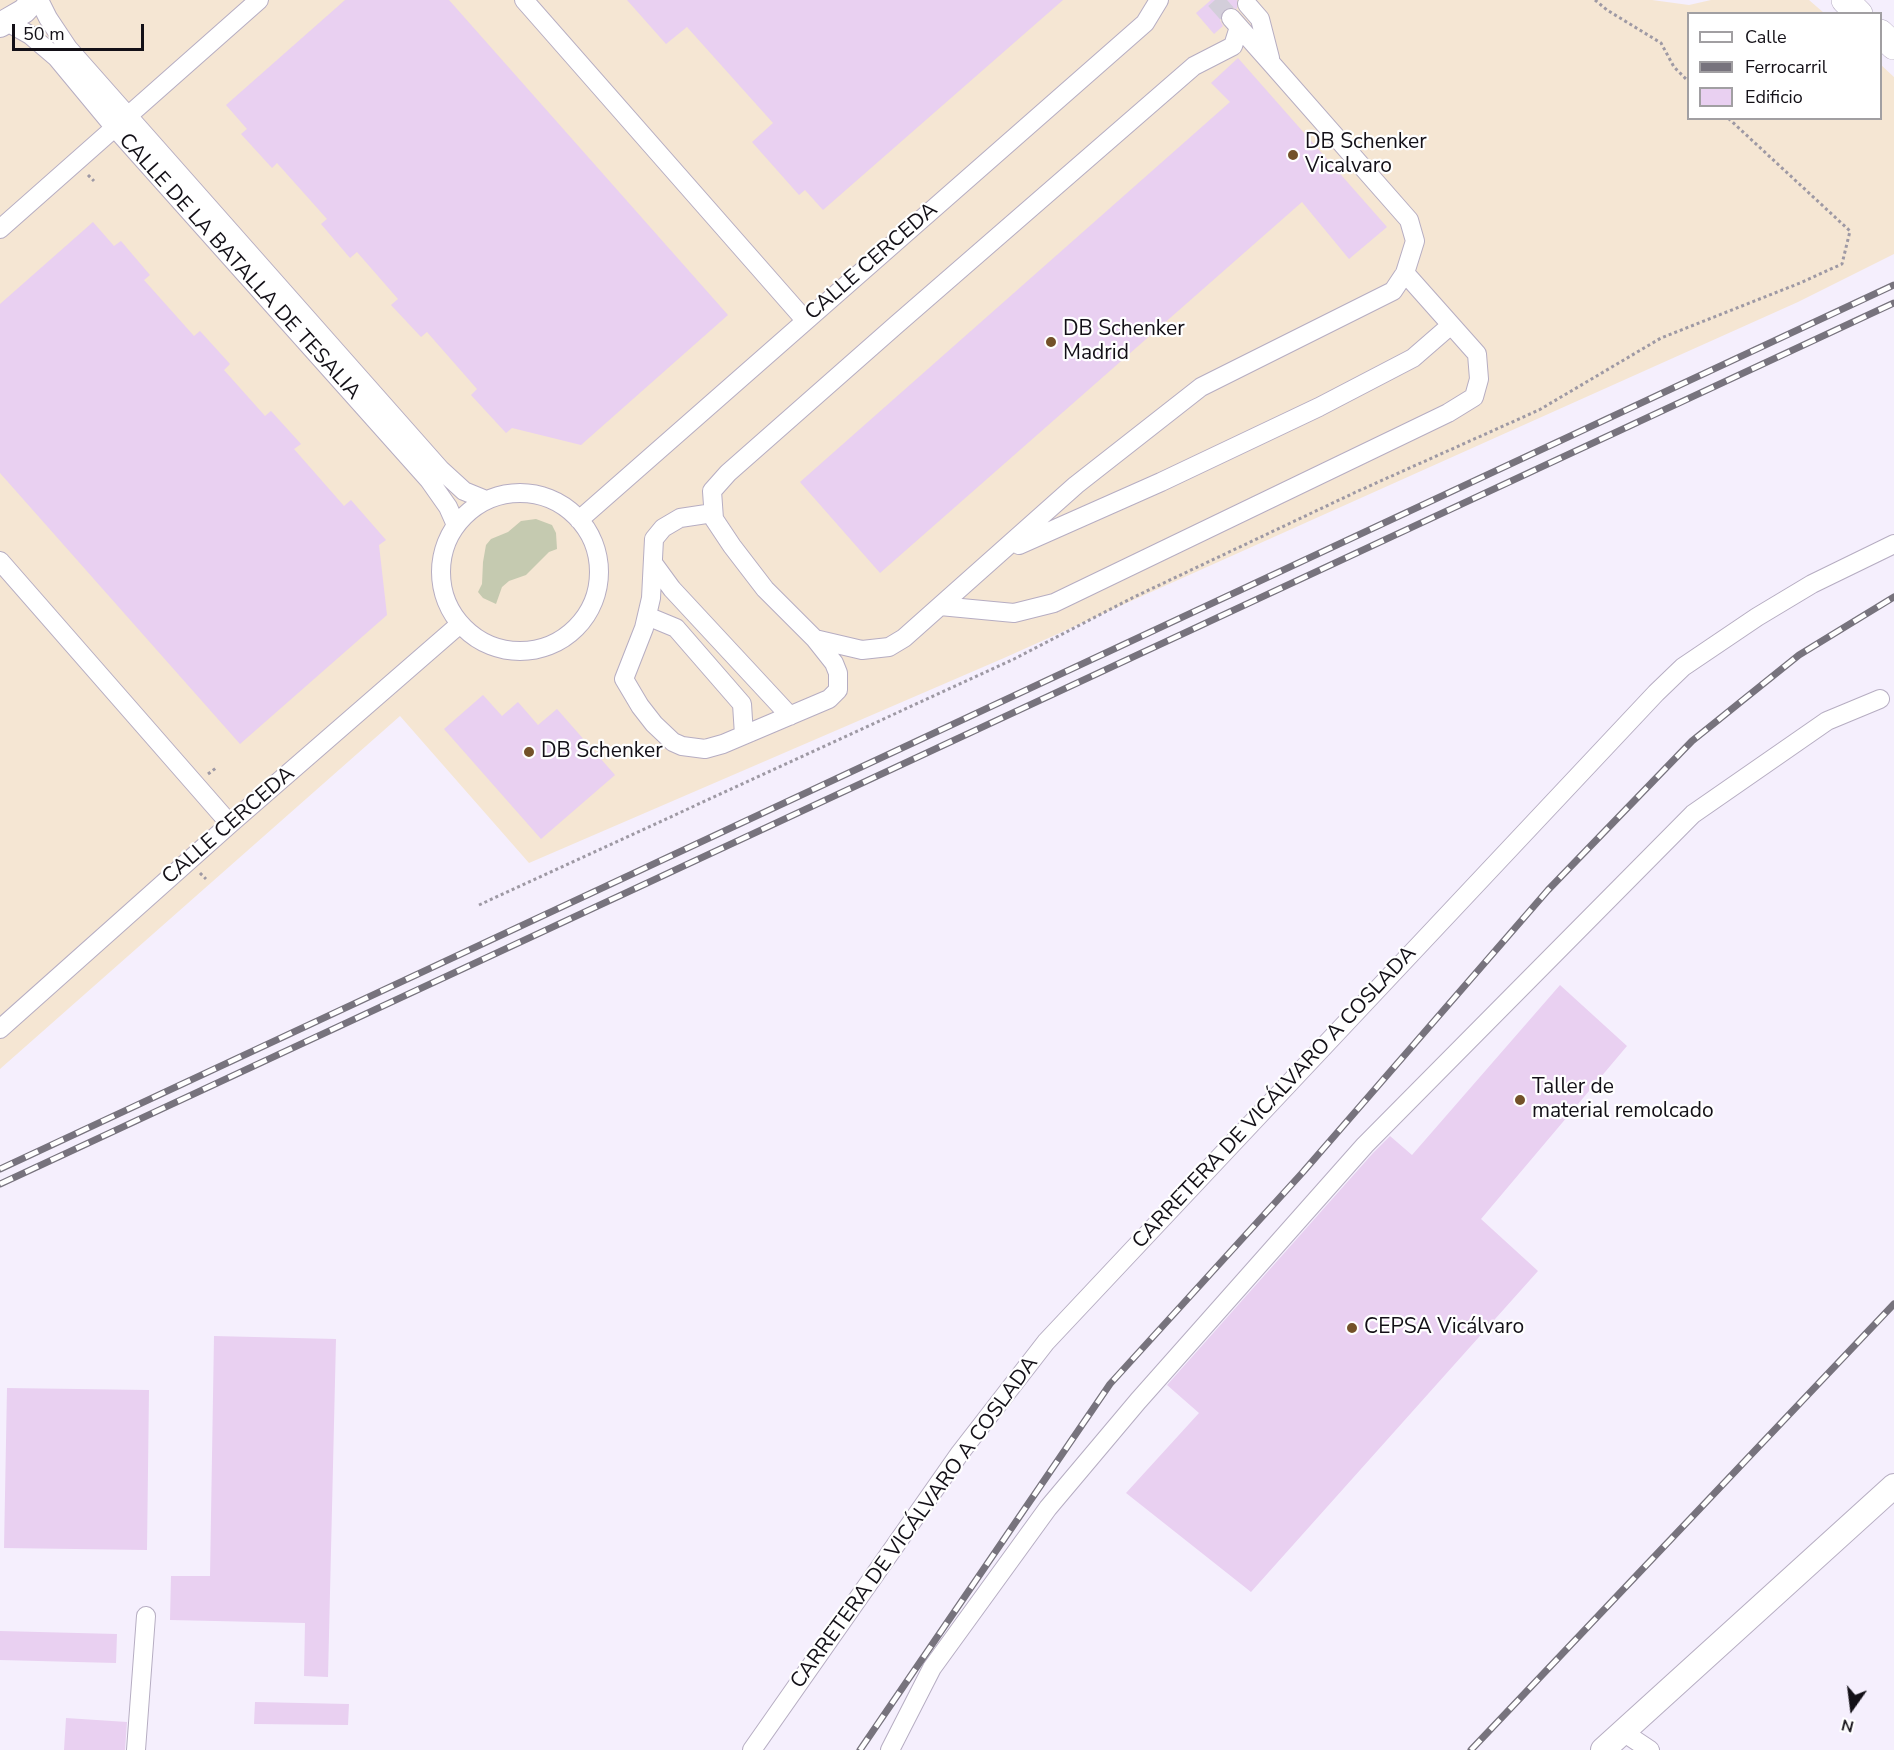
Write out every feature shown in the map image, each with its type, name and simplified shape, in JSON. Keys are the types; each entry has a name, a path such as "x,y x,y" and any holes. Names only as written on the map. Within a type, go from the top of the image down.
{"highway":[{"path":"1845,0 1857,12"},
{"path":"1882,34 1894,46"}],"main road":[{"path":"4,24 24,11 34,0"},
{"path":"1603,1750 1894,1486"}],"street":[{"name":"CALLE DE LA BATALLA DE TESALIA","path":"39,0 68,48 122,122 429,480 448,507 456,525"},
{"path":"0,230 259,0"},
{"path":"524,0 805,320"},
{"name":"CALLE CERCEDA","path":"579,520 1145,22 1159,0"},
{"path":"1247,4 1260,19 1271,63"},
{"path":"713,513 680,518 663,528 654,539 651,598 644,628 624,679 640,706 654,724 673,742 682,746 705,749 829,699 837,690 838,673 834,663 815,639 765,589 714,519 712,491 728,473 1194,66 1233,46 1235,22 1409,220 1415,241 1406,273 1393,291 1201,387 1076,485 904,638 889,647 862,650 815,639"},
{"name":"CALLE DE LA BATALLA DE TESALIA","path":"4,24 30,35 57,58 122,122 441,470 464,491 486,500"},
{"path":"940,606 1014,613 1054,603 1448,413 1474,397 1479,379 1477,354 1406,273"},
{"path":"998,555 1050,529 1161,482 1319,407 1413,358 1451,325"},
{"path":"519,493 552,500 567,508 579,520 589,533 596,549 599,582 588,613 566,637 536,650 519,652 502,650 472,636 460,624 446,602 440,575 444,549 456,525 470,511 486,500 519,493"},
{"name":"CARRETERA DE VICÁLVARO A COSLADA","path":"753,1750 960,1453 1046,1342 1640,711 1683,667 1757,617 1812,584 1894,544"},
{"path":"0,561 230,824"},
{"path":"653,563 672,589 790,716"},
{"path":"646,616 676,628 742,704 744,735"},
{"name":"CALLE CERCEDA","path":"0,1029 230,824 460,624"},
{"path":"890,1750 932,1668 1048,1508 1138,1401 1365,1145 1693,814 1827,721 1880,699"},
{"path":"136,1750 146,1616"},
{"path":"1623,1732 1650,1750"}],"path":[{"path":"1594,0 1661,43 1674,67 1687,79"},
{"path":"479,905 1003,664 1134,597 1356,492 1539,410 1661,338 1842,264 1850,231 1730,120"}],"shaded area":[{"path":"0,0 1652,0 1689,5 1711,0 1809,0 1823,12 1687,12 1687,120 1882,120 1882,66 1894,77 1894,254 1798,302 1004,658 529,863 400,716 0,1069"}],"green space":[{"path":"536,519 552,525 556,533 557,549 549,552 526,575 509,581 502,587 496,604 483,598 478,592 482,584 486,545 491,539 508,532 521,521"}],"building":[{"path":"345,0 449,0 728,315 581,445 512,428 506,433 471,395 477,389 427,332 421,337 391,305 398,299 357,252 350,258 321,224 327,219 277,163 272,168 241,134 247,129 226,105"},
{"path":"627,0 1063,0 823,210 805,190 799,195 752,142 773,123 687,27 666,44"},
{"path":"1211,0 1237,0 1237,9 1229,7 1223,10 1220,20 1223,26 1214,34 1196,13"},
{"name":"DB Schenker Madrid","path":"1238,58 1387,227 1349,259 1302,202 880,573 800,482 1230,102 1211,83"},
{"path":"93,222 114,246 121,241 150,275 144,280 194,336 200,331 230,364 224,370 265,416 271,411 301,444 294,449 344,506 351,500 386,540 379,545 387,615 240,744 0,473 0,304"},
{"name":"DB Schenker","path":"483,695 502,716 518,702 538,725 557,709 615,775 541,839 444,729"},
{"name":"CEPSA Vicálvaro","path":"1560,985 1627,1046 1481,1219 1538,1271 1251,1592 1126,1493 1199,1413 1167,1385 1373,1153 1390,1136 1412,1155"},
{"path":"214,1336 336,1339 328,1677 304,1676 305,1623 170,1620 171,1576 210,1576"},
{"path":"7,1388 149,1390 147,1550 4,1548"},
{"path":"0,1631 117,1634 116,1663 0,1660"},
{"path":"255,1702 349,1704 348,1725 254,1724"},
{"path":"66,1718 127,1722 125,1750 64,1750"}],"tunnel":[{"path":"1215,0 1231,18"}],"railway":[{"path":"0,1169 1894,285"},
{"path":"0,1184 1894,303"},
{"path":"860,1750 1110,1384 1303,1172 1548,890 1692,741 1799,655 1894,597"},
{"path":"1471,1750 1894,1304"}],"place":[{"name":"DB Schenker Vicalvaro","path":"1293,155"},
{"name":"DB Schenker Madrid","path":"1051,342"},
{"name":"DB Schenker","path":"529,752"},
{"name":"Taller de material remolcado","path":"1520,1100"},
{"name":"CEPSA Vicálvaro","path":"1352,1328"}]}
